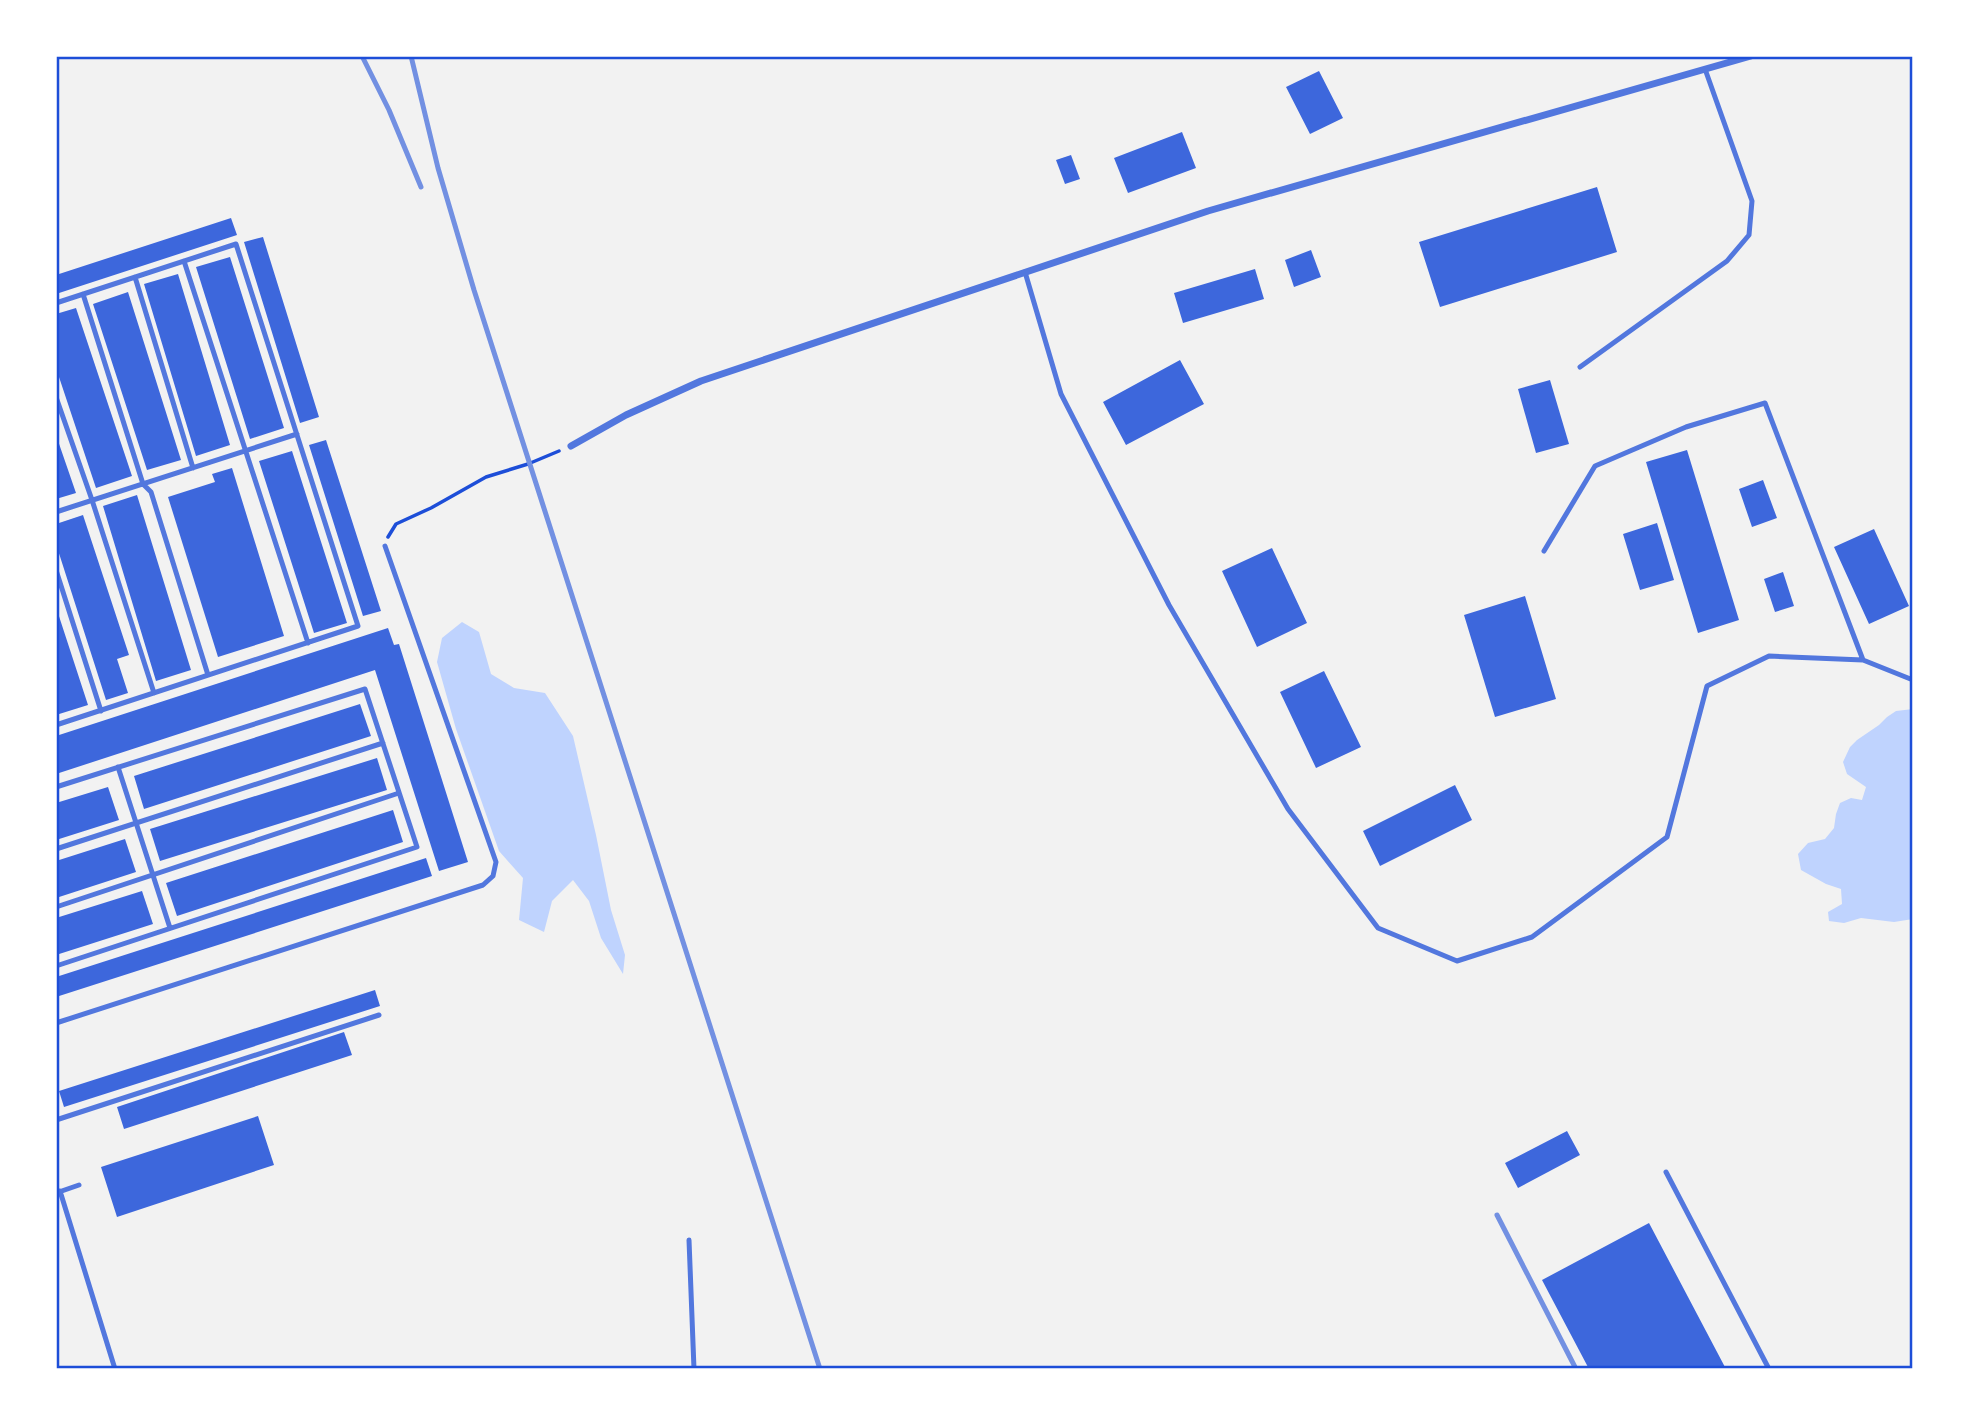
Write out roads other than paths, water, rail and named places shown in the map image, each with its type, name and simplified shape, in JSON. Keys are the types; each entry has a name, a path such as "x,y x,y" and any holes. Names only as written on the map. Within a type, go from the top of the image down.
{"street":[{"path":"571,446 626,415 701,381 1208,211 1751,56"}],"lane":[{"path":"1580,367 1727,261 1749,235 1752,201 1705,69"},
{"path":"56,303 236,244 358,626 56,725"},
{"path":"184,261 307,643"},
{"path":"1026,272 1061,394 1169,605 1289,809 1378,928 1457,961 1532,937 1667,837 1707,686 1769,656 1863,660 1913,680"},
{"path":"135,277 193,468"},
{"path":"83,294 143,484 150,492 208,675"},
{"path":"56,397 154,693"},
{"path":"1544,551 1595,466 1686,427 1765,403 1863,660"},
{"path":"56,512 297,434"},
{"path":"56,1023 483,885 493,876 496,862 385,546"},
{"path":"56,570 101,711"},
{"path":"56,787 365,689 416,847 56,966"},
{"path":"56,849 383,743"},
{"path":"118,767 170,928"},
{"path":"56,907 399,793"},
{"path":"56,1120 379,1015"},
{"path":"1666,1172 1769,1369"},
{"path":"79,1185 58,1192 115,1369"},
{"path":"690,1240 694,1369"}],"water":[{"path":"462,622 479,632 491,674 514,688 545,693 573,736 611,910 625,955 623,974 601,938 589,901 573,880 552,901 544,932 519,920 523,878 499,851 456,729 437,662 442,638"},
{"path":"1913,709 1913,919 1894,922 1861,918 1844,923 1829,921 1828,912 1842,904 1841,889 1801,870 1798,854 1808,843 1825,839 1834,828 1840,803 1851,798 1862,800 1866,787 1847,774 1843,762 1850,747 1896,711"}],"railway":[{"path":"362,56 389,110 421,187"},
{"path":"411,56 438,168 474,290 820,1369"},
{"path":"1497,1215 1576,1369"}]}
